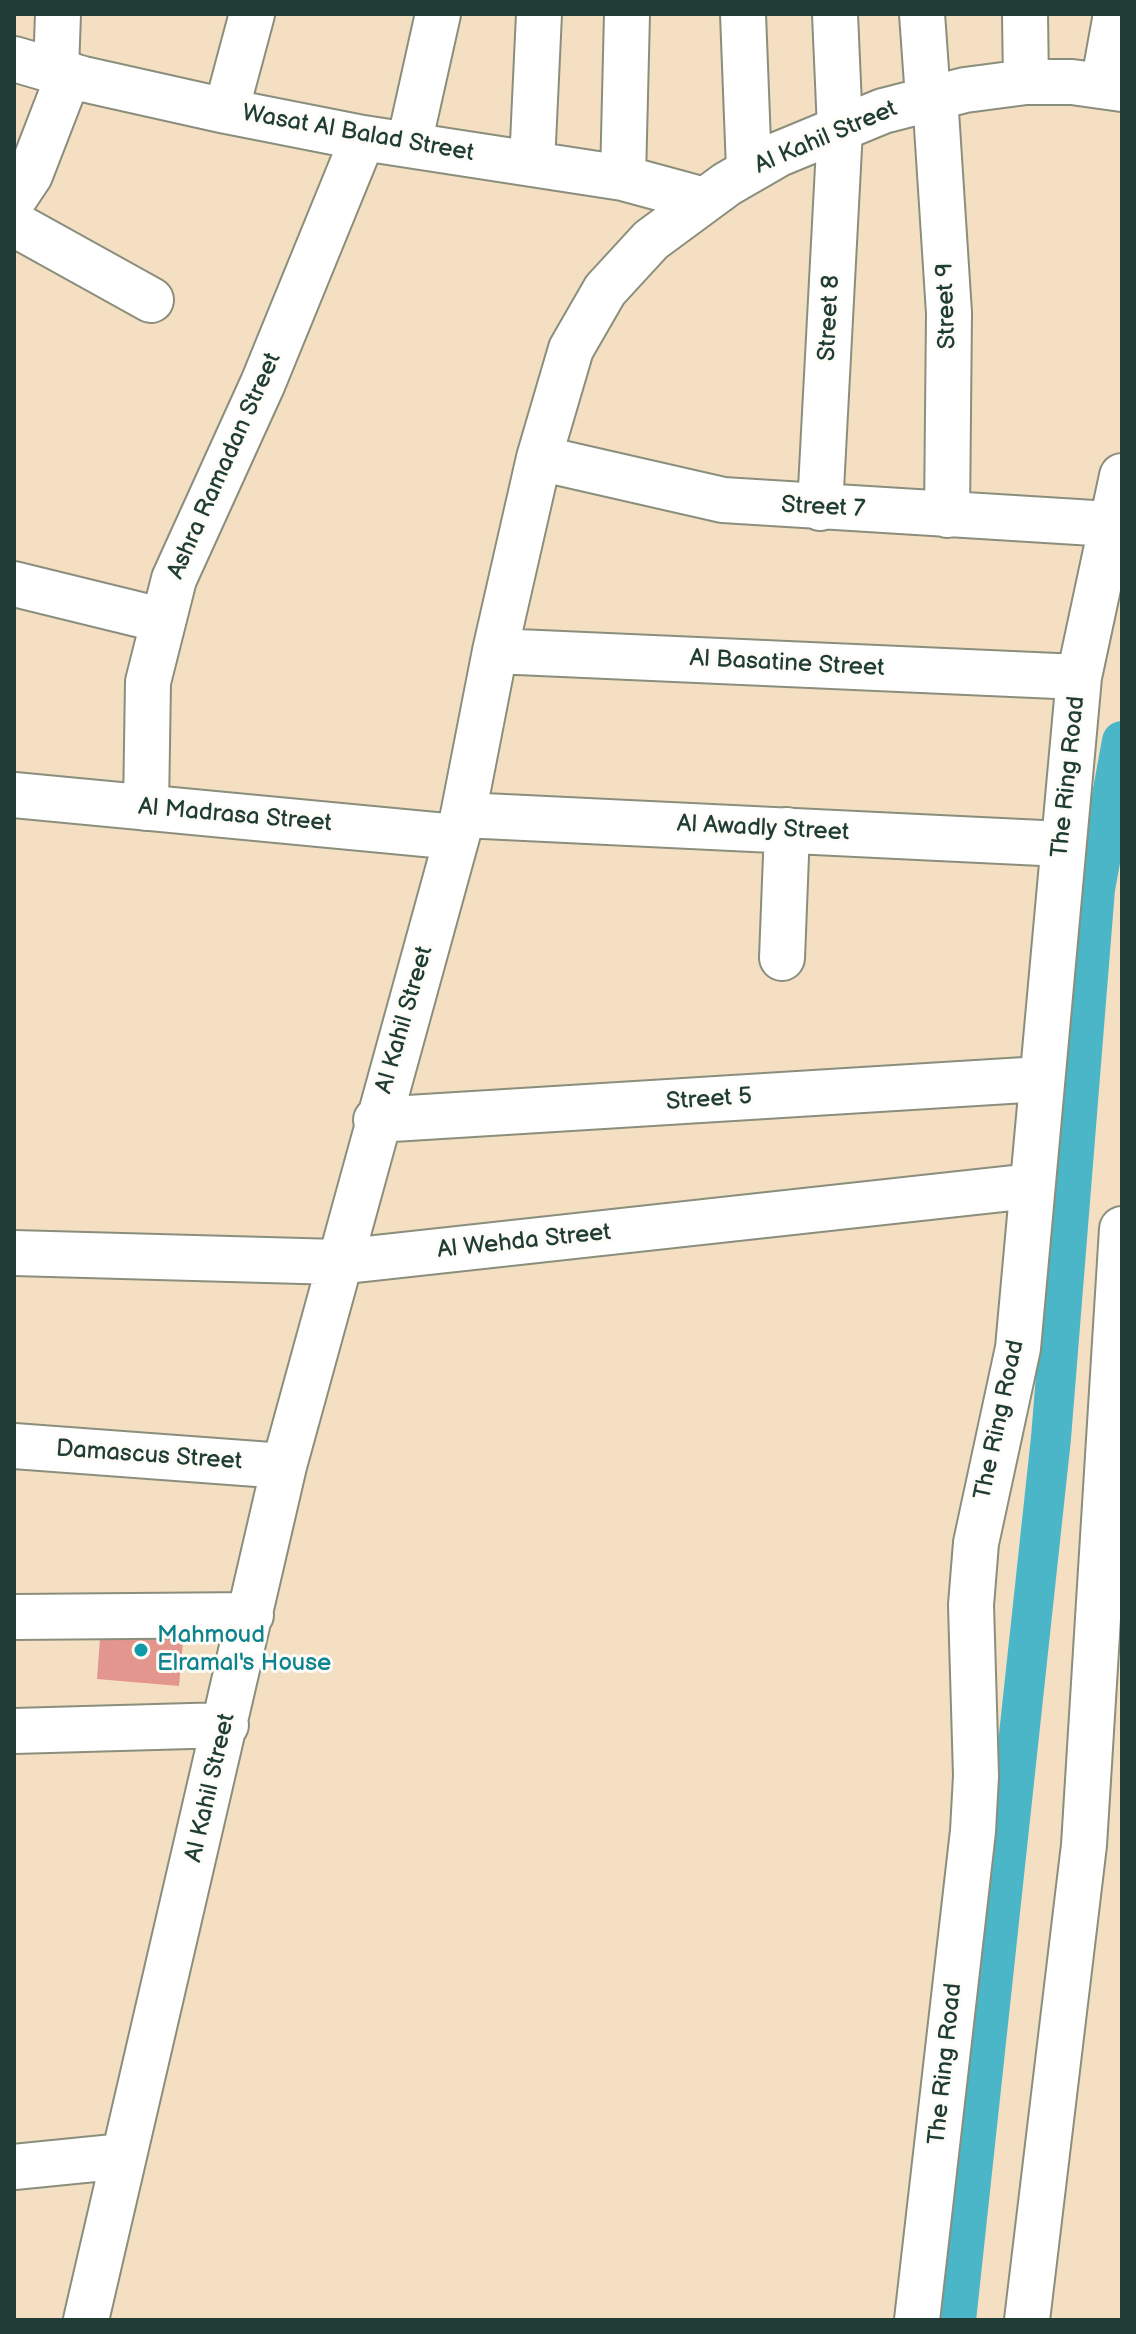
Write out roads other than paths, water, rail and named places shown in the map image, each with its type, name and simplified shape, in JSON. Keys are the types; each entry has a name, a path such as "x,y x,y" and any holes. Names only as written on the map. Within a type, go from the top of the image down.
{"street":[{"path":"14,199 29,143 62,72 58,14"},
{"path":"226,111 252,14"},
{"path":"409,144 438,14"},
{"path":"532,164 539,14"},
{"path":"623,178 627,14"},
{"path":"743,14 749,169"},
{"name":"Street 8","path":"820,508 840,129 835,14"},
{"name":"Street 9","path":"922,14 949,313 947,515"},
{"path":"1025,14 1026,82"},
{"path":"1112,87 1116,14"},
{"name":"Wasat Al Balad Street","path":"14,59 226,111 363,138 623,178 704,200"},
{"name":"Al Kahil Street","path":"86,2320 284,1466 376,1120 460,826 495,651 539,458 571,349 593,309 627,264 651,240 749,169 840,129 931,97 1026,82 1112,87"},
{"name":"Ashra Ramadan Street","path":"146,808 148,682 161,620 187,546 263,383 363,138"},
{"path":"14,224 151,300"},
{"name":"Street 7","path":"539,458 723,500 1110,524"},
{"name":"The Ring Road","path":"917,2320 973,1831 976,1776 971,1605 976,1543 1018,1348 1079,677 1122,476"},
{"path":"14,584 161,620"},
{"name":"Al Basatine Street","path":"495,651 1079,677"},
{"name":"Al Madrasa Street","path":"14,795 146,808 460,826"},
{"name":"Al Awadly Street","path":"460,826 787,830 1063,844"},
{"path":"782,958 787,830"},
{"name":"Street 5","path":"376,1120 1041,1079"},
{"name":"Al Wehda Street","path":"14,1253 338,1262 1031,1186"},
{"path":"1027,2320 1084,1845 1122,1229"},
{"name":"Damascus Street","path":"14,1446 284,1466"},
{"path":"14,1617 251,1615"},
{"path":"14,1731 226,1725"},
{"path":"14,2167 124,2156"}],"waterway":[{"path":"956,2320 1051,1438 1095,889 1122,741"}],"place":[{"name":"Mahmoud Elramal's House","path":"141,1650"}]}
